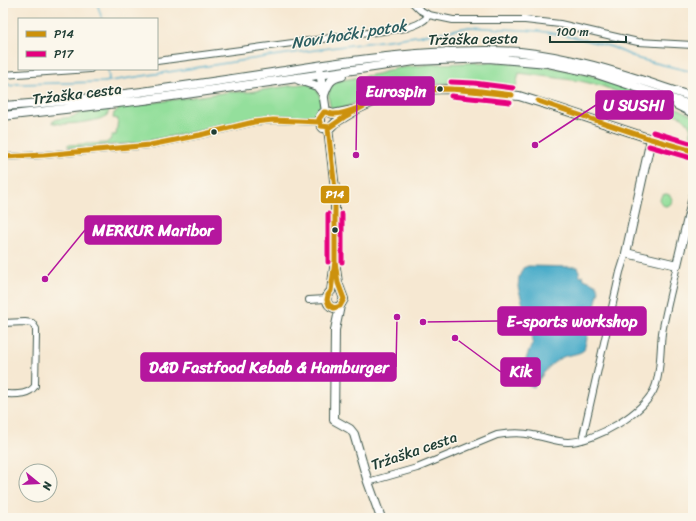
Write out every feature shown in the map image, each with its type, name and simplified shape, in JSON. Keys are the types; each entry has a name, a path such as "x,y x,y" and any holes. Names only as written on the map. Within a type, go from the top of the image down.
{"main road":[{"name":"Tržaška cesta","path":"4,106 119,96 392,56 486,50 552,56 592,65 693,97"},
{"name":"Tržaška cesta","path":"3,116 144,100 414,61 488,58 548,63 591,72 693,106"},
{"path":"319,66 324,95 330,113 335,118 332,126 335,189 335,261 331,291 327,296 335,330"},
{"path":"324,95 330,82 335,77 353,74 361,69"},
{"path":"296,79 317,86 324,95"},
{"path":"358,109 320,116 319,122 321,126 332,126 358,109 384,97 402,92 448,89 472,90 528,99 693,151"},
{"path":"665,97 680,107 693,113"},
{"path":"651,139 626,253 677,265"},
{"name":"Tržaška cesta","path":"677,265 693,197"},
{"path":"335,261 340,292 344,299 340,306 335,330"},
{"path":"331,291 336,290 340,292"},
{"path":"329,303 340,306"},
{"name":"Tržaška cesta","path":"335,330 334,420 350,429 354,434 368,482"},
{"path":"368,482 381,518"}],"street":[{"path":"414,3 420,10 429,15 453,20 525,20 560,24 638,42 693,45"},
{"path":"158,62 406,28 419,24 429,15"},
{"path":"78,70 3,76 3,157 44,155 150,145 254,122 273,120 319,122"},
{"path":"582,440 620,272 626,253"},
{"name":"Tržaška cesta","path":"368,482 417,468 490,437 510,432 569,442 582,440 593,436 618,424 638,409 652,394 658,379 662,334 677,265"},
{"path":"309,300 329,303"},
{"path":"3,323 32,323 36,329 36,335 35,386 28,393 3,394"}],"green space":[{"path":"496,62 546,66 584,74 609,81 682,110 693,116 693,145 689,144 691,132 690,126 682,117 602,86 580,81 519,73 515,91 457,84 412,84 382,92 336,111 331,109 329,90 337,81 377,74 398,68 433,64"},
{"path":"301,84 313,87 320,96 320,110 311,118 255,119 136,143 70,148 67,145 106,143 110,140 112,135 116,135 118,119 113,118 114,113 121,107 229,92 249,92"},
{"path":"110,107 107,116 96,120 71,124 52,122 57,119 72,117 91,109"},
{"path":"666,194 670,196 672,200 670,204 666,206 662,204 660,200 662,196"}],"water":[{"path":"528,266 578,267 580,276 583,275 584,279 596,284 599,290 584,350 558,360 550,366 534,387 528,385 525,372 526,358 533,342 527,315 518,287 519,277 523,268"}],"waterway":[{"path":"97,3 102,18"},
{"name":"Novi hočki potok","path":"5,84 11,86 16,84 104,82 265,57 438,33 469,27 539,31 570,36 612,47 639,59 693,72"},
{"path":"108,70 109,81"}],"transit line":[{"name":"P17","path":"451,82 474,83 513,88"},
{"name":"P14","path":"375,101 412,90 451,89"},
{"name":"P14","path":"375,101 412,92 451,89"},
{"name":"P14","path":"451,89 512,95"},
{"name":"P14","path":"451,89 512,95"},
{"name":"P17","path":"451,96 510,102"},
{"name":"P14","path":"538,101 651,139"},
{"name":"P14","path":"538,101 651,139"},
{"name":"P14","path":"368,104 330,127 321,126 319,119 324,112 337,114 368,104"},
{"name":"P14","path":"3,157 44,155 150,145 254,122 273,120 319,122"},
{"name":"P14","path":"328,128 335,189 335,261"},
{"name":"P17","path":"653,132 693,144"},
{"name":"P14","path":"651,139 693,151"},
{"name":"P17","path":"649,146 691,158"},
{"name":"P17","path":"328,214 328,262"},
{"name":"P17","path":"342,214 342,262"},
{"name":"P14","path":"335,261 338,283 344,299 340,306 334,308 329,305 327,300 331,291 335,261"}],"place":[{"name":"U SUSHI","path":"535,145"},
{"name":"Eurospin","path":"356,155"},
{"name":"MERKUR Maribor","path":"45,279"},
{"name":"D&D Fastfood Kebab & Hamburger","path":"397,317"},
{"name":"E-sports workshop","path":"423,322"},
{"name":"Kik","path":"455,338"}]}
